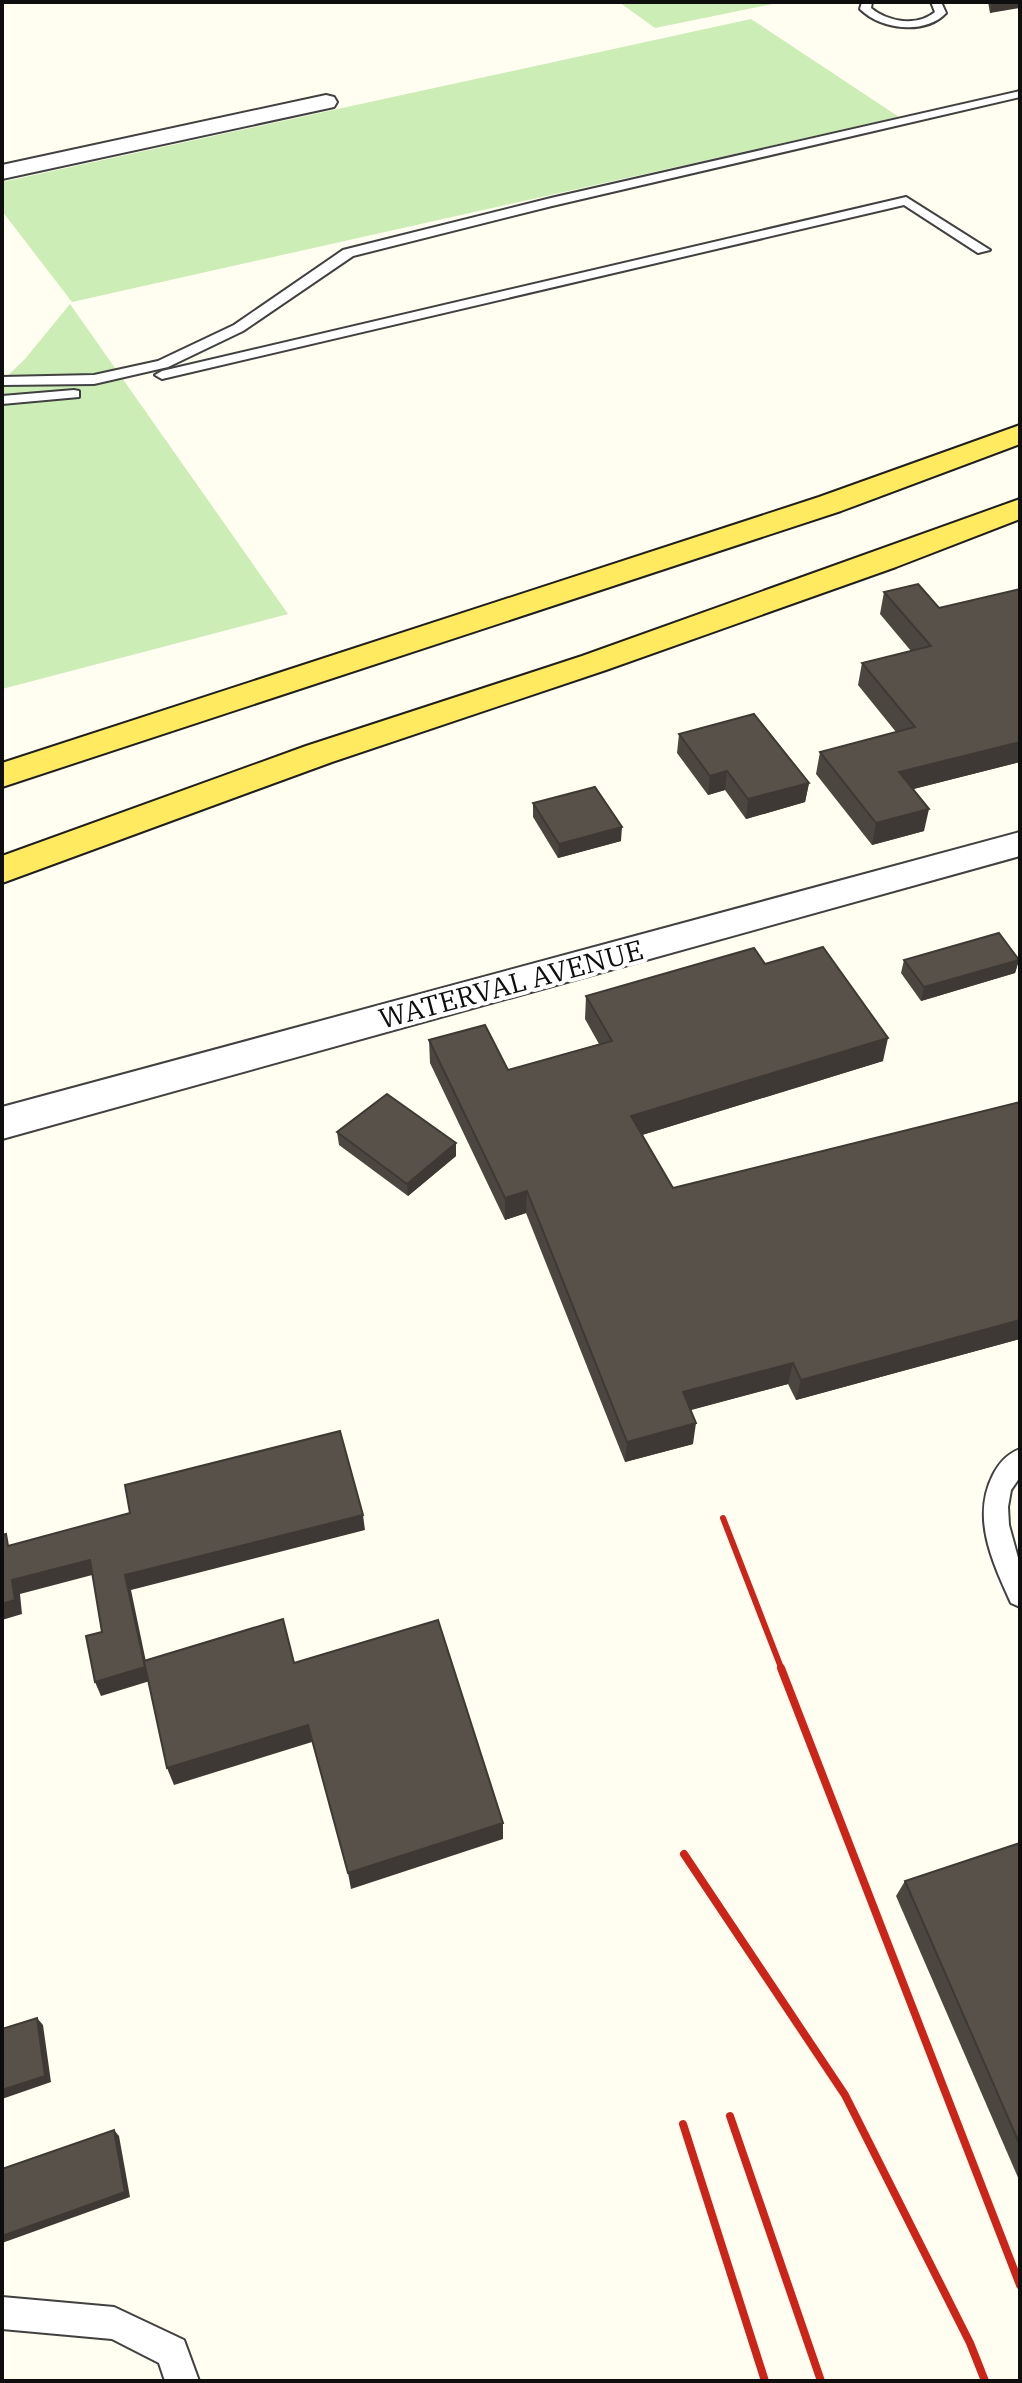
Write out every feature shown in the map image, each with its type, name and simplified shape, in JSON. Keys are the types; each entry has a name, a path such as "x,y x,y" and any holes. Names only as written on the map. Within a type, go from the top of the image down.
{"main road":[{"path":"2,775 800,514 1020,434"},
{"path":"2,870 319,754 594,663 856,570 1020,508"}],"street":[{"path":"2,172 326,102"},
{"name":"WATERVAL AVENUE","path":"2,1123 1020,844"}],"lane":[{"path":"867,2 865,9 870,14 912,23 936,19 941,13 936,2"},
{"path":"2,381 87,380 127,375 171,360 211,343 261,313 328,263 348,253 551,202 1020,94"},
{"path":"2,400 83,394 906,201 983,250"},
{"path":"1020,1460 1011,1467 997,1491 995,1526 1020,1595"},
{"path":"2,2313 114,2323 172,2352 182,2381"}],"green space":[{"path":"619,2 783,2 655,28"},
{"path":"751,19 899,117 72,302 2,211 2,182"},
{"path":"70,304 288,614 2,689 2,381 25,359"}],"building":[{"path":"918,584 939,608 1020,589 1020,742 899,772 929,809 876,823 820,752 915,727 862,663 931,646 884,592"},
{"path":"754,714 809,783 748,799 727,771 710,776 679,734"},
{"path":"595,787 622,827 559,844 533,803"},
{"path":"999,933 1019,960 924,987 904,960"},
{"path":"823,947 888,1038 631,1116 673,1188 1020,1102 1020,1320 801,1380 793,1363 683,1392 696,1423 627,1442 527,1191 505,1198 429,1040 485,1025 508,1070 612,1041 586,996 754,948 765,964"},
{"path":"387,1094 456,1143 407,1184 337,1132"},
{"path":"340,1431 363,1515 125,1575 145,1667 95,1682 86,1636 102,1632 90,1560 12,1580 15,1600 2,1604 2,1535 6,1534 8,1546 130,1513 125,1485"},
{"path":"283,1619 294,1663 438,1620 503,1823 348,1873 308,1725 167,1768 144,1661"},
{"path":"1020,1843 1020,2145 905,1881"},
{"path":"37,2018 45,2076 2,2090 2,2029"},
{"path":"114,2130 125,2192 2,2236 2,2169"}],"railway":[{"path":"723,1518 782,1670"},
{"path":"781,1668 1020,2285"},
{"path":"684,1854 845,2095 970,2343 985,2381"},
{"path":"730,2116 821,2381"},
{"path":"683,2124 765,2381"}]}
